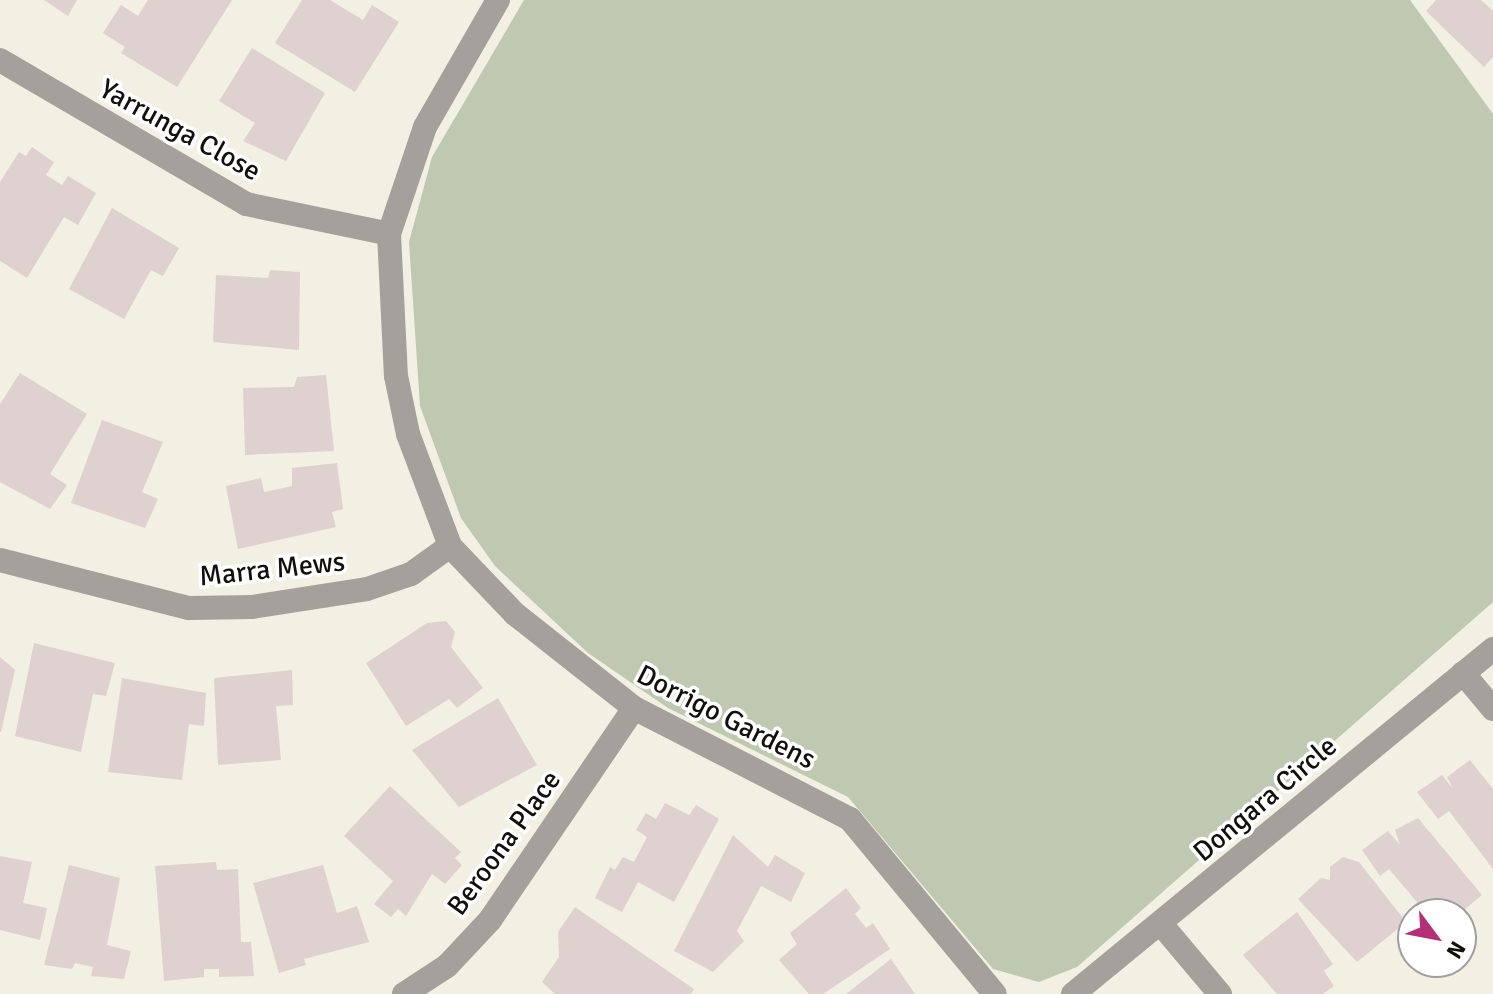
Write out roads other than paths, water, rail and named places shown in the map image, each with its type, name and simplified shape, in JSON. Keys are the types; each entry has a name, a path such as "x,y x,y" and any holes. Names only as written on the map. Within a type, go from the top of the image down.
{"street":[{"name":"Dorrigo Gardens","path":"498,0 425,127 389,234 396,376 408,434 450,546 515,614 634,708 850,819 995,994"},
{"name":"Yarrunga Close","path":"0,60 246,204 389,234"},
{"name":"Marra Mews","path":"0,560 175,605 252,607 367,589 411,574 450,546"},
{"name":"Dongara Circle","path":"1073,994 1493,649"},
{"path":"1463,673 1493,709"},
{"name":"Beroona Place","path":"404,994 447,966 490,920 634,708"},
{"path":"1161,924 1220,994"}]}
